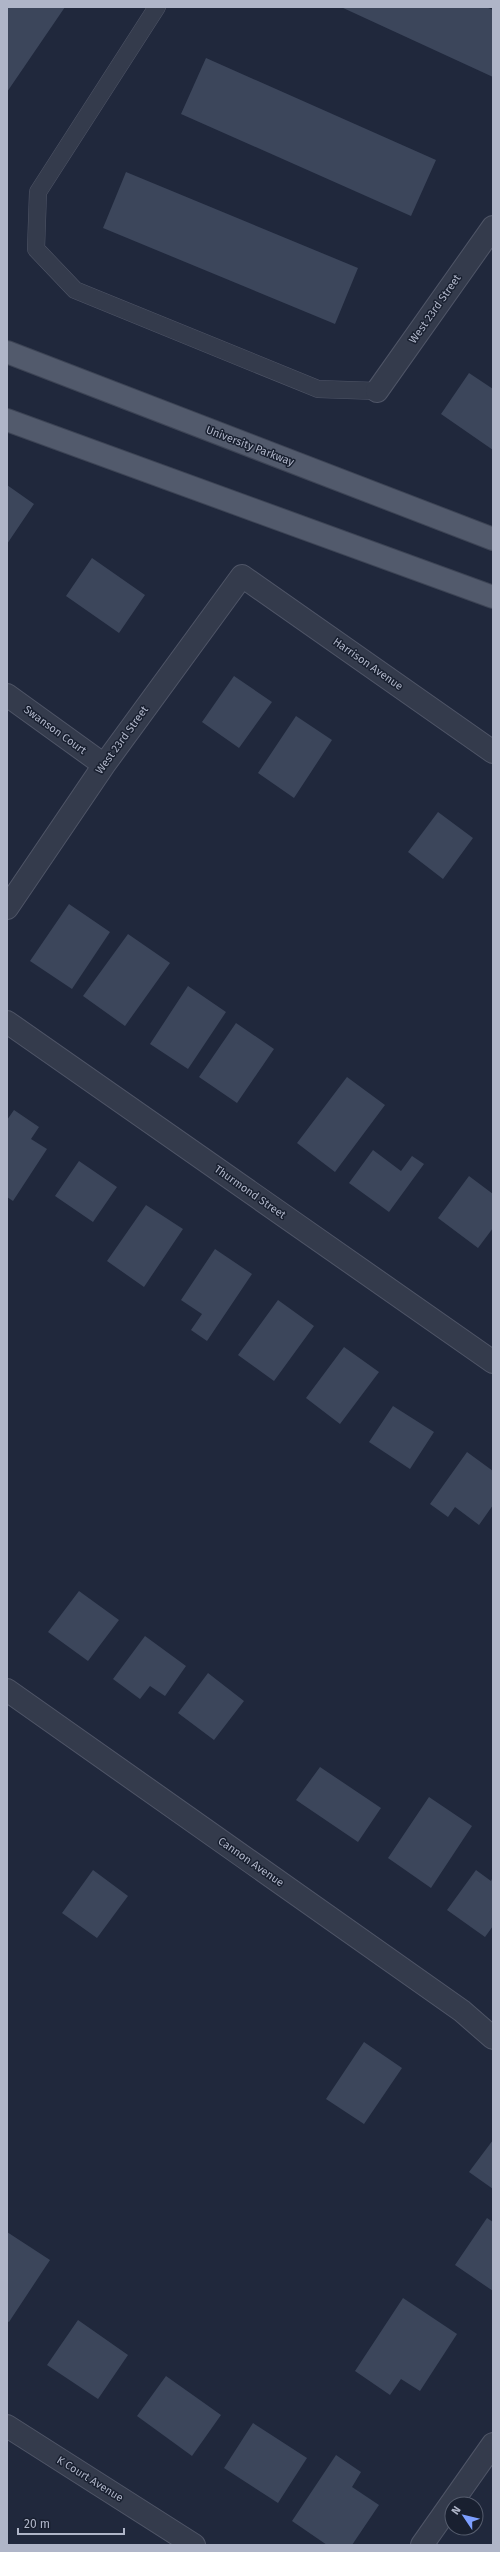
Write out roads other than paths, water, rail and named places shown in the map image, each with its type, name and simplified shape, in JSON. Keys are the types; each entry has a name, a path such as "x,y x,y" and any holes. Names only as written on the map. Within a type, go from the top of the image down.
{"main road":[{"name":"University Parkway","path":"7,352 493,539"},
{"path":"7,420 493,597"}],"street":[{"name":"West 23rd Street","path":"377,391 493,227"},
{"name":"West 23rd Street","path":"7,908 104,765 242,576"},
{"name":"Harrison Avenue","path":"242,576 493,752"},
{"name":"Swanson Court","path":"7,695 104,765"},
{"name":"Thurmond Street","path":"7,1022 493,1362"},
{"name":"Cannon Avenue","path":"7,1690 462,2011 493,2038"},
{"name":"K Court Avenue","path":"7,2426 194,2545"},
{"path":"422,2545 493,2444"}],"lane":[{"path":"157,7 38,192 36,249 75,290 318,389 377,391"}]}
